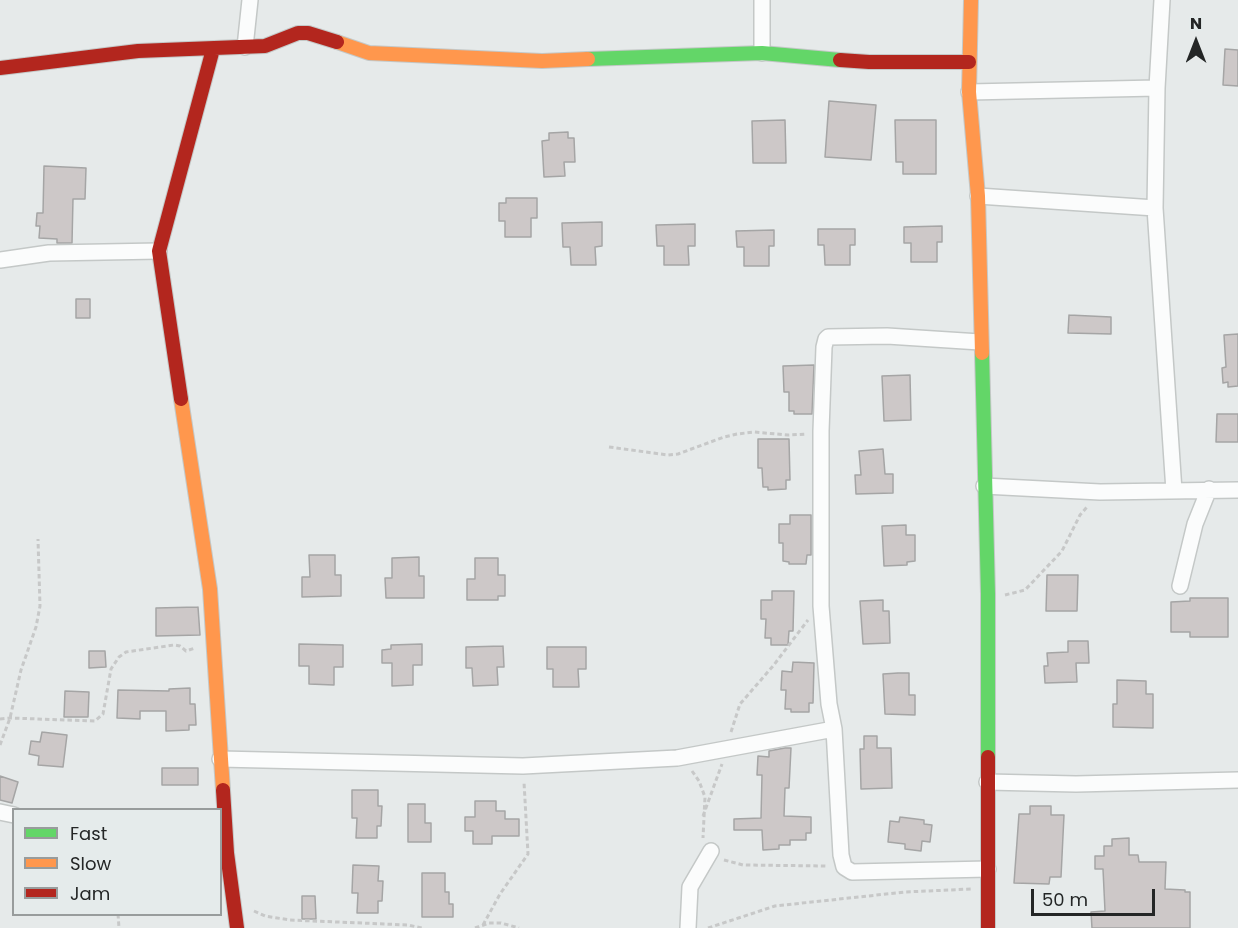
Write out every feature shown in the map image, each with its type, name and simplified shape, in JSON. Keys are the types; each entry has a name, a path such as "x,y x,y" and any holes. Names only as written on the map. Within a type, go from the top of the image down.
{"street":[{"path":"245,47 249,0"},
{"path":"762,0 762,53"},
{"path":"971,0 969,92 978,196 988,594 988,928"},
{"path":"1162,0 1157,88 1155,208 1174,491"},
{"path":"0,68 138,51 266,46 298,33 308,33 369,53 530,60 762,53 869,62 969,62"},
{"path":"213,49 159,251 210,589 224,853 237,928"},
{"path":"969,92 1157,88"},
{"path":"978,196 1155,208"},
{"path":"0,260 49,254 159,251"},
{"path":"980,342 886,336 828,337 824,347 821,431 821,606 829,704 834,729 841,855 844,867 852,872 988,868"},
{"path":"984,486 1100,492 1238,490"},
{"path":"1180,586 1195,524 1209,489"},
{"path":"220,759 523,766 677,758 834,729"},
{"path":"987,782 1076,784 1238,780"},
{"path":"688,928 690,887 711,851"}],"path":[{"path":"609,447 668,455 678,454 737,434 754,432 795,435 821,431"},
{"path":"988,594 1006,595 1025,590 1062,551 1080,515 1100,492"},
{"path":"0,745 10,718 40,606 38,539"},
{"path":"704,816 740,704 821,606"},
{"path":"0,719 95,721 103,714 111,669 119,657 126,652 174,645 189,651 213,634"},
{"path":"677,758 699,781 705,797 702,835 706,847 720,859 743,865 844,867"},
{"path":"483,925 500,894 528,854 523,766"},
{"path":"708,928 775,906 905,892 988,888"},
{"path":"252,910 265,916 290,920 408,925 422,928"},
{"path":"475,928 501,923 519,928"}],"building":[{"path":"1225,49 1238,50 1238,86 1223,85"},
{"path":"829,101 876,105 871,160 825,157"},
{"path":"785,120 786,163 753,163 752,121"},
{"path":"895,120 936,120 936,174 903,174 903,162 896,162"},
{"path":"568,132 568,138 574,138 575,162 564,162 565,176 544,177 542,141 549,140 549,133"},
{"path":"44,166 86,168 85,199 73,199 72,243 57,243 57,239 39,238 40,226 36,226 37,213 43,213"},
{"path":"506,198 537,198 537,218 531,218 531,237 505,237 505,221 499,221 499,203 506,203"},
{"path":"602,222 602,246 595,247 596,265 571,265 570,247 563,247 562,223"},
{"path":"695,224 695,246 688,246 689,265 664,265 664,246 657,246 656,225"},
{"path":"942,226 942,242 937,242 937,262 911,262 911,243 904,243 904,227"},
{"path":"818,229 855,229 855,245 850,245 850,265 825,265 824,245 818,245"},
{"path":"774,230 774,246 769,246 769,266 744,266 744,247 737,247 736,231"},
{"path":"76,299 90,299 90,318 76,318"},
{"path":"1069,315 1111,317 1111,334 1068,333"},
{"path":"1238,334 1238,386 1228,387 1228,382 1223,383 1222,368 1226,367 1224,335"},
{"path":"814,365 812,414 794,414 794,411 789,411 789,392 784,392 783,366"},
{"path":"910,375 911,420 884,421 882,376"},
{"path":"1217,414 1238,414 1238,442 1216,442"},
{"path":"758,439 789,439 790,480 786,480 786,489 768,490 768,487 763,487 762,468 758,468"},
{"path":"883,449 885,474 893,474 893,493 856,494 855,475 861,475 859,451"},
{"path":"790,515 811,515 811,555 807,555 806,564 789,564 783,561 783,543 779,543 779,524 790,524"},
{"path":"906,525 906,535 915,535 915,561 907,562 907,565 884,566 882,526"},
{"path":"309,555 335,555 335,575 341,575 341,596 302,597 302,577 310,577"},
{"path":"419,557 419,576 424,576 424,598 386,598 385,578 392,578 392,558"},
{"path":"475,558 498,558 498,575 505,575 505,596 498,596 498,600 467,600 467,579 475,579"},
{"path":"1047,575 1078,575 1077,611 1046,611"},
{"path":"772,591 794,591 793,631 789,631 788,645 771,645 771,638 765,638 766,619 761,619 761,600 772,600"},
{"path":"1190,598 1228,598 1228,637 1190,637 1190,632 1171,632 1171,602 1190,601"},
{"path":"883,600 883,611 889,611 890,643 863,644 860,601"},
{"path":"198,607 200,635 156,636 156,608"},
{"path":"1068,641 1088,641 1089,663 1076,663 1077,682 1045,683 1044,666 1048,666 1047,653 1068,652"},
{"path":"299,644 343,645 343,667 334,667 334,685 309,684 309,666 299,666"},
{"path":"422,644 422,665 413,665 413,685 392,686 392,663 382,663 382,650 391,649 391,645"},
{"path":"503,646 504,667 497,667 498,685 473,686 472,668 466,668 466,647"},
{"path":"547,647 586,647 586,669 578,669 579,687 553,687 553,669 547,669"},
{"path":"89,651 105,651 106,667 89,668"},
{"path":"793,662 814,663 813,703 809,703 809,712 791,712 791,709 785,709 786,690 781,690 782,671 792,672"},
{"path":"909,673 909,695 915,695 915,715 885,714 883,674"},
{"path":"1117,680 1146,681 1146,694 1153,694 1153,728 1113,727 1113,704 1117,704"},
{"path":"190,688 190,704 195,704 196,725 189,725 189,730 166,731 166,711 140,711 140,719 117,718 118,690 169,691 169,689"},
{"path":"65,691 89,692 88,717 64,717"},
{"path":"42,732 67,735 63,767 38,765 39,756 29,754 31,741 40,742"},
{"path":"864,736 877,736 877,748 891,748 892,788 861,789 860,749 864,749"},
{"path":"791,748 789,788 785,788 784,816 811,817 811,833 806,833 806,840 790,840 790,845 779,845 779,849 763,850 762,830 734,830 734,819 761,818 762,775 757,775 758,756 769,757 769,751"},
{"path":"162,768 198,768 198,785 162,785"},
{"path":"0,776 18,782 12,803 0,800"},
{"path":"352,790 378,790 378,806 382,806 381,826 377,826 377,838 356,838 357,818 352,818"},
{"path":"475,801 496,801 496,811 505,811 505,819 519,819 519,836 492,836 492,844 473,844 473,831 465,831 465,817 475,817"},
{"path":"408,804 425,804 425,823 431,823 431,842 408,842"},
{"path":"1030,806 1051,806 1051,815 1064,815 1061,877 1050,877 1049,884 1014,883 1019,814 1030,814"},
{"path":"900,817 924,820 924,824 932,825 930,842 922,841 921,851 905,849 905,844 888,842 890,821 899,822"},
{"path":"1129,838 1129,855 1138,855 1139,862 1166,862 1165,889 1190,892 1190,928 1092,928 1091,912 1105,911 1103,869 1095,869 1095,856 1104,856 1104,846 1112,846 1112,839"},
{"path":"353,865 379,866 378,881 383,881 382,901 378,901 378,913 357,913 358,893 352,893"},
{"path":"422,873 445,873 445,892 449,892 449,904 453,904 453,917 422,917"},
{"path":"302,896 315,896 316,919 302,919"}],"traffic: fast":[{"path":"588,59 762,53 840,60"},
{"path":"982,353 988,594 988,757"}],"traffic: slow":[{"path":"971,0 969,92 978,196 982,353"},
{"path":"337,42 369,53 542,61 588,59"},
{"path":"181,399 210,589 223,790"}],"traffic: jam":[{"path":"0,68 138,51 265,46 298,33 308,33 337,42"},
{"path":"181,399 159,251 213,49"},
{"path":"840,60 969,62"},
{"path":"988,757 988,928"},
{"path":"223,790 227,853 237,928"}]}
